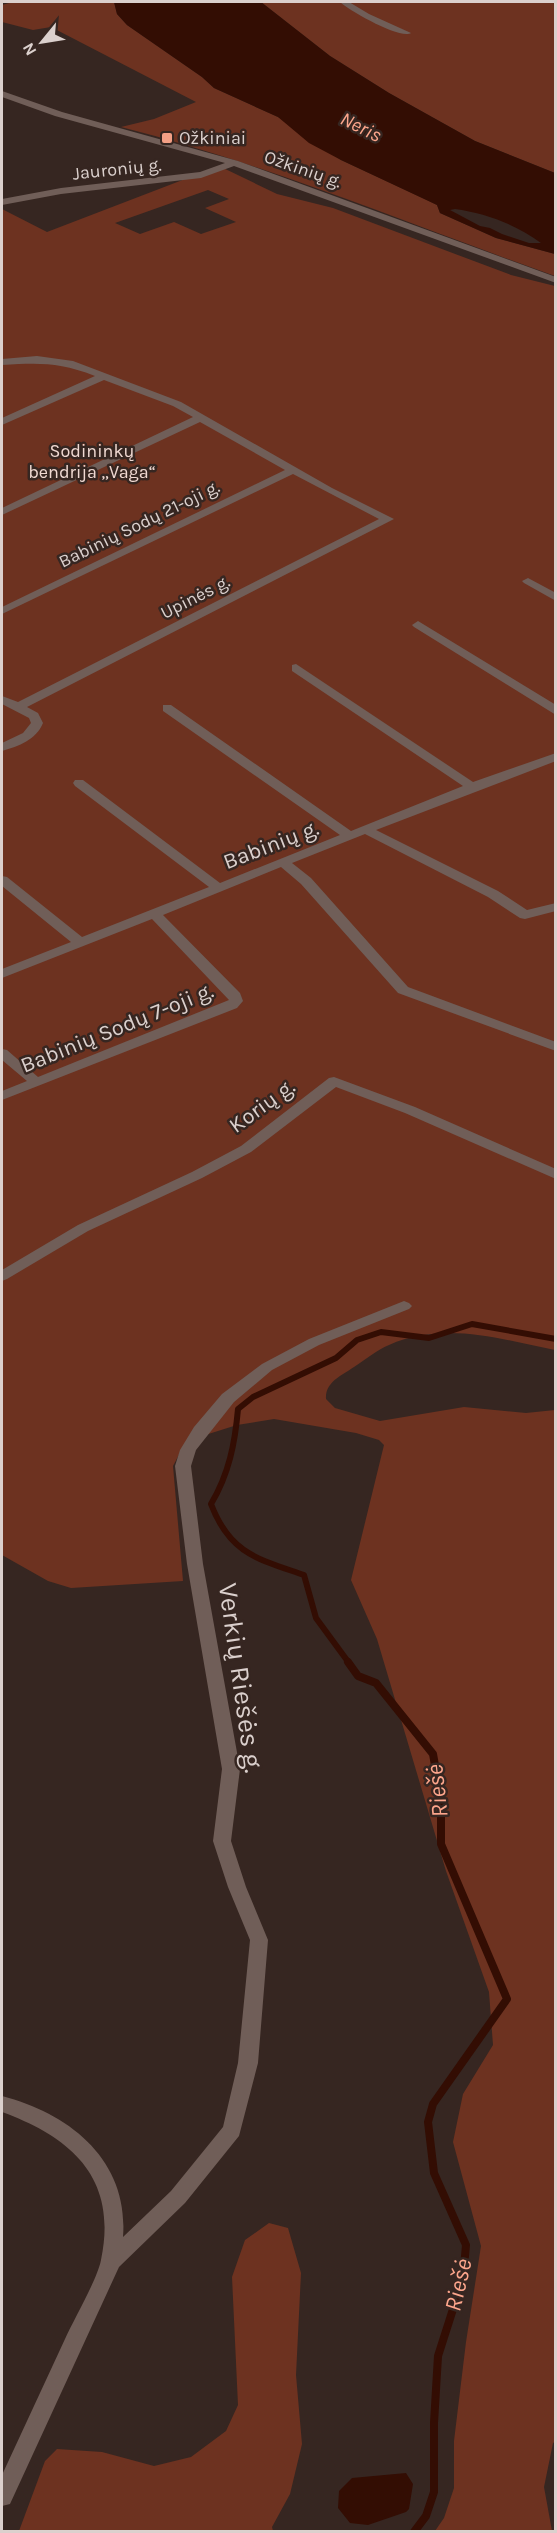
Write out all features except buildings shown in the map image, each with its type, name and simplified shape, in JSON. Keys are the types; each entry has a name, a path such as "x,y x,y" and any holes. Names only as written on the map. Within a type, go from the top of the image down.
{"street":[{"path":"344,2 366,16 407,33"},
{"name":"Ožkinių g.","path":"2,94 55,113 150,138 235,164 353,204 555,280"},
{"name":"Jauronių g.","path":"2,202 61,191 201,176 235,164"},
{"path":"2,362 69,363 102,377 151,393 202,417 293,470"},
{"path":"2,423 102,377"},
{"path":"2,512 202,417"},
{"name":"Upinės g.","path":"18,707 388,519 293,470"},
{"name":"Babinių Sodų 21-oji g.","path":"2,611 293,470"},
{"path":"528,581 555,598"},
{"path":"418,626 555,711"},
{"path":"296,668 472,787"},
{"path":"2,699 34,716 37,723 29,735 2,747"},
{"path":"167,708 350,836"},
{"name":"Babinių g.","path":"2,974 472,787 555,757"},
{"path":"79,783 219,888"},
{"path":"366,830 493,894 525,915 555,907"},
{"path":"284,863 306,881 403,990 555,1047"},
{"path":"2,880 81,943"},
{"name":"Babinių Sodų 7-oji g.","path":"2,1096 232,1005 236,1001 235,996 155,914"},
{"path":"2,1053 36,1082"},
{"name":"Korių g.","path":"2,1276 83,1228 197,1175 246,1149 334,1081 410,1110 555,1175"},
{"name":"Verkių Riešės g.","path":"2,2497 111,2262 178,2197 232,2130 241,2100 249,2052 259,1940 237,1887 222,1841 231,1769 195,1564 183,1466 200,1431 228,1398 267,1367 314,1342 404,1306"},
{"path":"2,2104 63,2132 80,2144 92,2159 102,2174 110,2193 114,2220 111,2262"}],"green space":[{"path":"13,2 114,2 117,14 127,25 202,77 214,88 278,117 341,160 437,205 440,213 496,238 555,254 555,276 286,177 177,142 121,127 154,119 196,102 51,27 33,30 2,22 2,5"},
{"path":"261,2 555,2 555,173 475,141 389,93 330,56"},
{"name":"Sodininkų bendrija „Vaga“","path":"219,166 277,194 333,208 511,275 555,286 555,1350 472,1334 431,1334 410,1338 376,1352 339,1377 326,1393 326,1399 335,1408 380,1421 464,1407 526,1413 555,1410 556,2441 553,2443 544,2487 552,2531 435,2531 444,2518 454,2488 454,2441 481,2246 453,2142 463,2094 493,2045 489,1992 446,1871 377,1639 351,1580 384,1445 379,1440 356,1433 274,1419 237,1425 202,1436 183,1447 173,1466 183,1581 71,1588 48,1581 2,1555 2,209 47,232","holes":["208,190 229,199 205,208 236,222 201,234 174,222 140,234 115,223"]},
{"path":"269,2223 288,2228 301,2273 296,2375 302,2444 290,2494 272,2527 273,2531 19,2531 45,2461 57,2449 102,2452 154,2466 191,2457 226,2431 238,2405 232,2277 245,2240"}],"water":[{"name":"Neris","path":"114,2 261,2 330,56 389,93 475,141 555,173 555,254 496,238 440,213 437,205 309,143 278,117 214,88 202,77 127,25 117,14","holes":["450,210 466,211 511,225 541,243 529,243 502,234 480,226"]},
{"path":"406,2473 413,2484 409,2509 406,2512 368,2525 350,2523 338,2508 339,2491 352,2478"}],"waterway":[{"name":"Riešė","path":"349,1663 316,1618 304,1575 259,1559 247,1552 227,1534 211,1504 230,1458 238,1409 253,1397 336,1358 357,1340 381,1332 429,1338 472,1324 556,1339"},
{"name":"Riešė","path":"348,1662 358,1676 376,1683 433,1754 441,1799 441,1844 507,1999 433,2104 428,2122 434,2173 466,2245 463,2278 438,2356 434,2423 434,2492 426,2516 414,2532"}],"place":[{"name":"Ožkiniai","path":"167,138"}]}
